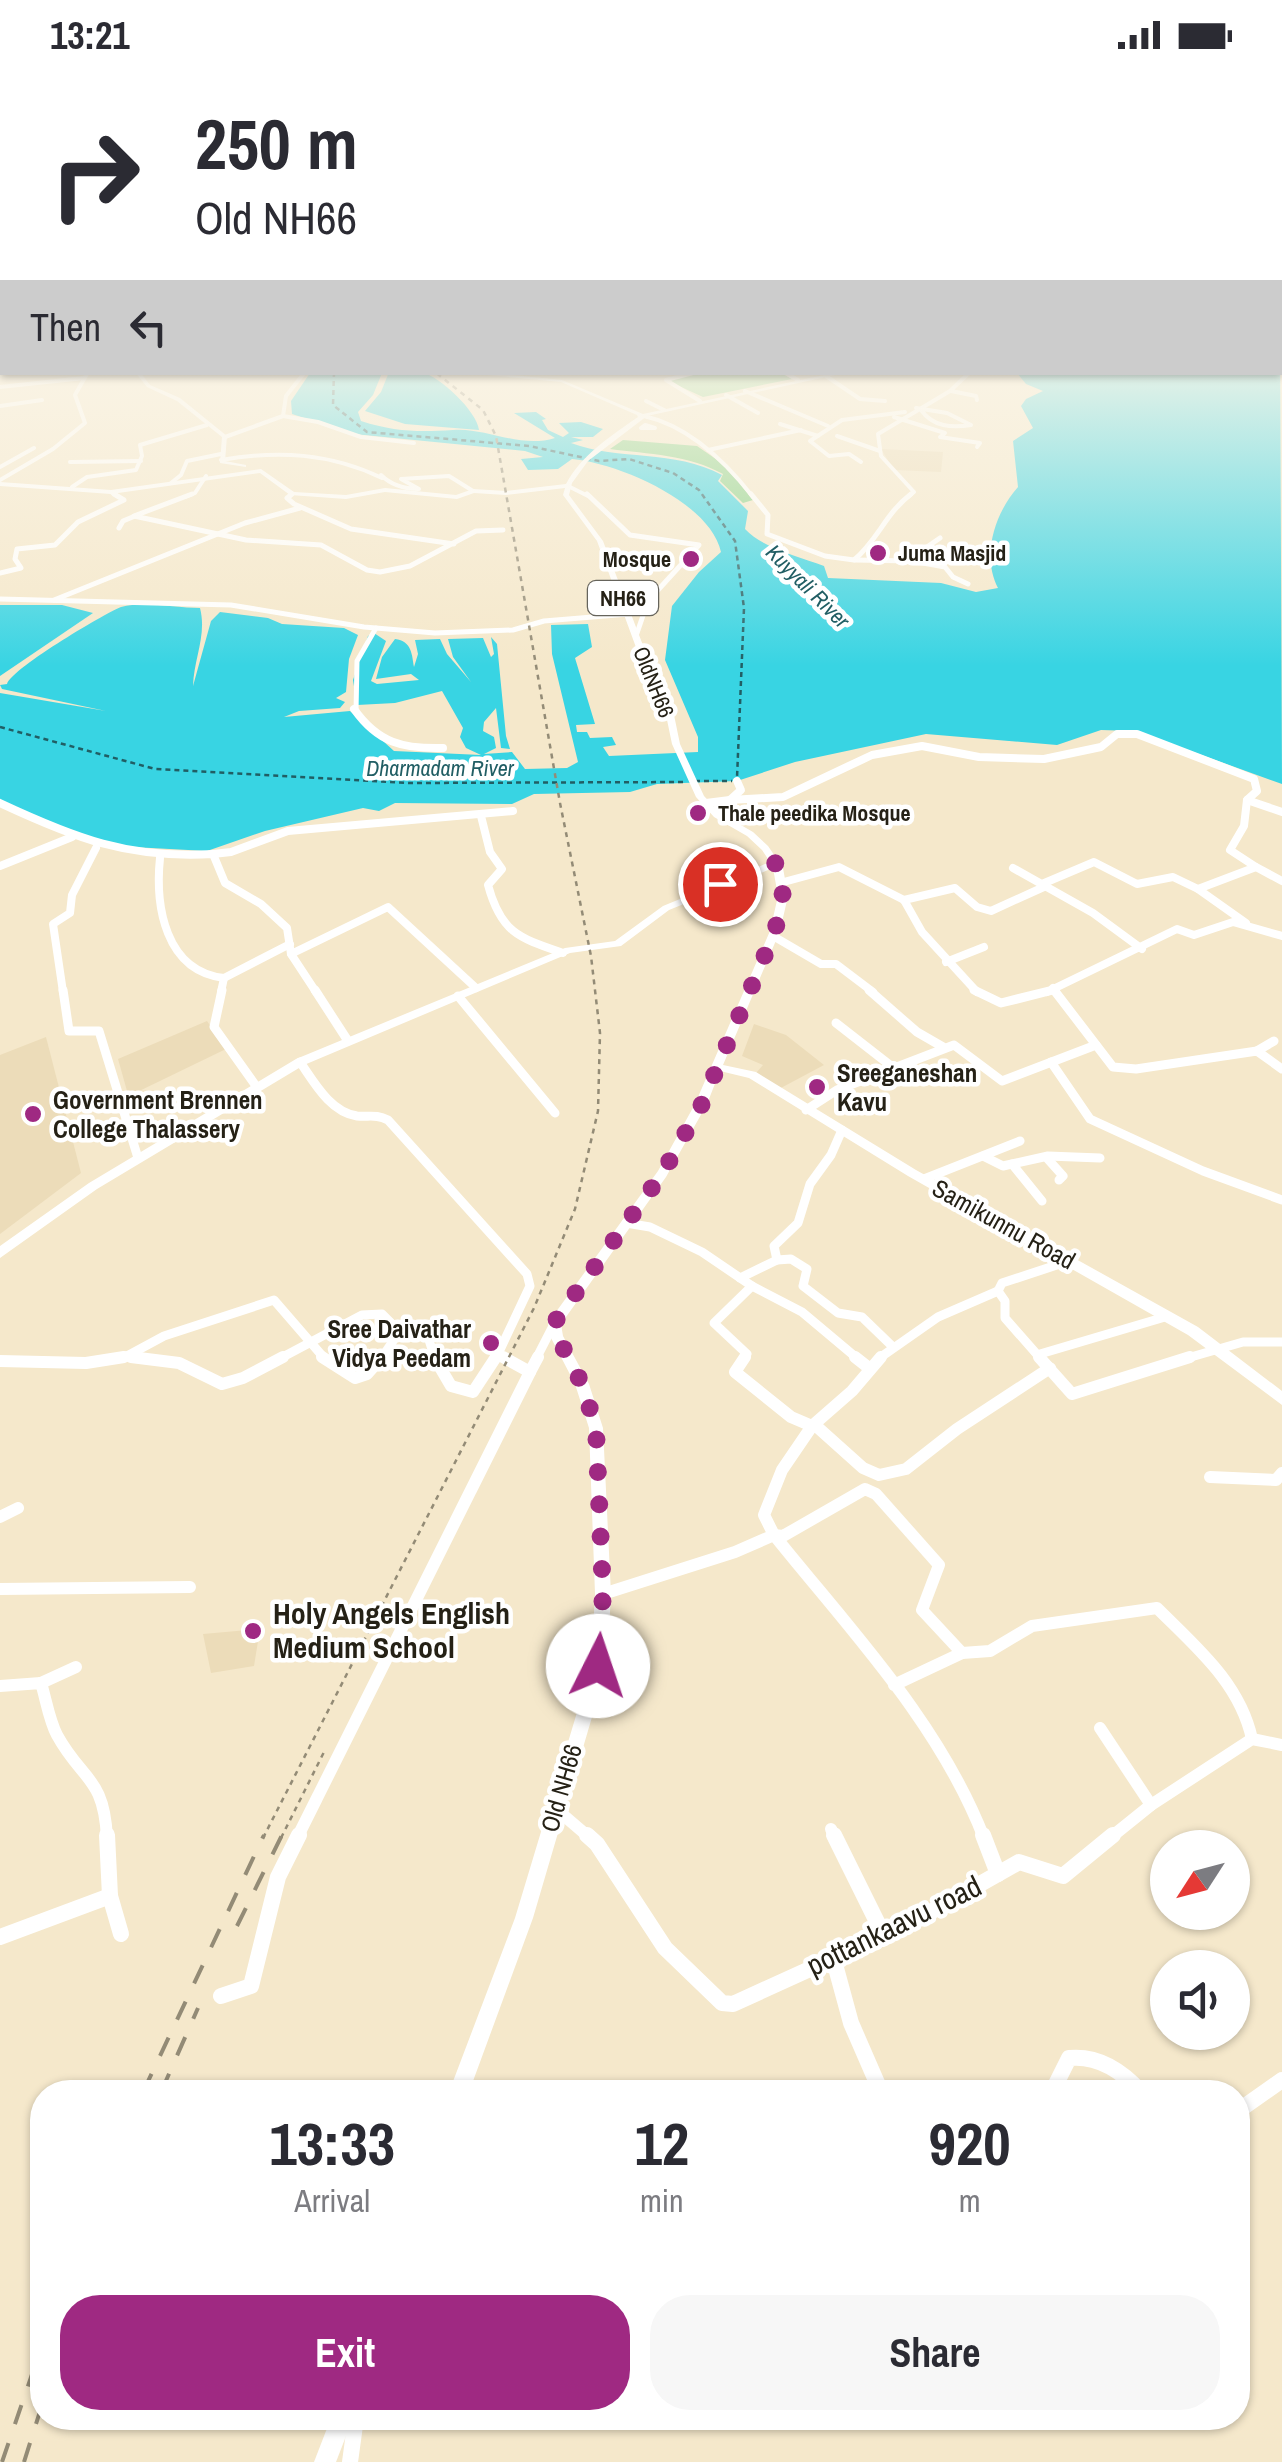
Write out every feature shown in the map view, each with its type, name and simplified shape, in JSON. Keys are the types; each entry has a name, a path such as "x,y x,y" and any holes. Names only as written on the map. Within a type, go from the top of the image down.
{"main road":[{"path":"224,443 221,457 261,471 292,494 346,498 394,488 457,497 473,491 568,486"},
{"path":"568,498 568,486 584,463 609,443"},
{"path":"0,482 111,492 261,471"},
{"name":"OldNH66","path":"568,498 600,541 670,714 676,744 703,800"},
{"path":"554,1323 662,1174 702,1104 773,936 783,896 776,863 750,834 717,815 703,800"},
{"path":"0,1253 138,1158 300,1062 576,948 618,944 666,908 776,863"},
{"name":"Samikunnu Road","path":"718,1067 752,1075 1070,1261 1213,1346 1282,1399"},
{"name":"Old NH66","path":"464,2080 524,1918 598,1666 603,1594 596,1428 582,1384 554,1323"},
{"path":"326,2462 338,2430"}],"street":[{"path":"0,482 61,443"},
{"path":"72,487 94,476 130,472 141,461 140,445 148,443"},
{"path":"698,443 751,490 768,515 767,534 826,556 945,567 953,578 968,584"},
{"path":"708,450 742,443"},
{"path":"812,443 810,445 837,462"},
{"path":"854,560 867,548 891,509 914,492 880,451 856,443"},
{"path":"879,443 880,451"},
{"path":"977,447 978,443"},
{"path":"0,466 34,448"},
{"path":"171,482 181,475 186,461 257,453 358,465 413,490 419,488 401,480 449,476 473,491"},
{"path":"829,456 850,454 861,462"},
{"path":"70,462 141,461"},
{"path":"119,528 123,520 195,493 206,476"},
{"path":"568,486 584,491 630,535 699,545 648,600 636,636"},
{"path":"0,573 21,568 15,559 17,550 55,545 76,524 124,500 111,492"},
{"path":"292,494 286,498 300,508 346,528 382,538 455,544"},
{"path":"568,498 594,502"},
{"path":"54,600 224,533 300,508"},
{"path":"134,516 256,542 320,545 367,570 380,572 410,566 476,532 503,530"},
{"path":"921,562 927,548 940,538"},
{"path":"0,599 231,605 376,628 435,633 513,630 544,622 629,614"},
{"path":"376,628 357,661 354,710 368,726 400,749 444,748"},
{"path":"703,800 783,798 872,756 922,746 979,757 1061,758 1101,748 1113,736 1136,734 1251,776 1257,791 1246,800 1244,826 1230,850 1282,882"},
{"path":"730,800 741,790 737,781"},
{"path":"1246,800 1282,812"},
{"path":"0,803 96,848 160,858 213,854 288,831 513,811"},
{"path":"482,816 490,852 502,869 488,885 502,925 508,932 563,953"},
{"path":"0,866 72,837"},
{"path":"96,848 72,895 70,913 54,922 55,949 70,1032 99,1031 138,1158"},
{"path":"213,854 222,879 282,922 289,932 290,949 348,1041"},
{"path":"160,858 160,917 184,958 208,976 224,978 290,949 328,940 358,918 388,907 476,988"},
{"path":"780,883 839,867 904,900 955,888 978,907 991,912 1094,862 1146,886 1172,876 1198,888 1246,923 1282,936"},
{"path":"1198,888 1256,867"},
{"path":"1012,868 1142,949"},
{"path":"904,900 908,912 952,970 998,1003 1101,972 1175,929 1194,934 1220,924 1246,923"},
{"path":"773,936 821,964 836,964 903,1016 917,1032 943,1047"},
{"path":"946,962 984,946"},
{"path":"224,978 214,1027 256,1086"},
{"path":"1053,988 1108,1065 1136,1069 1257,1051 1274,1041"},
{"path":"458,996 555,1114"},
{"path":"836,1023 895,1069"},
{"path":"806,1110 818,1099 943,1047 954,1045 1002,1081 1096,1045"},
{"path":"1257,1051 1282,1069"},
{"path":"127,1356 164,1336 274,1300 306,1346 330,1366 355,1378 374,1370 397,1329 410,1323 424,1324 442,1376 467,1394 479,1386 498,1354 530,1286 527,1274 388,1120 376,1114 356,1118 343,1115 300,1062"},
{"path":"1051,1062 1090,1119 1203,1172 1282,1200"},
{"path":"777,1260 774,1246 798,1223 810,1184 831,1156 842,1130"},
{"path":"924,1179 1020,1141"},
{"path":"983,1156 1004,1166 1046,1157 1100,1158"},
{"path":"1046,1157 1063,1176 1059,1180"},
{"path":"1012,1164 1042,1201"},
{"path":"626,1223 670,1235 806,1316 869,1368"},
{"path":"740,1278 777,1260 790,1259 807,1268 803,1286 838,1312 862,1317 892,1346"},
{"path":"998,1874 952,1764 774,1535 764,1516 782,1470 814,1426 892,1346 938,1318 998,1291 1002,1283 1070,1261"},
{"path":"752,1286 714,1323 746,1354 735,1372 791,1416 814,1426 863,1468 880,1475 906,1469 957,1429 1050,1368"},
{"path":"998,1291 1005,1301 1005,1318 1072,1394 1134,1378 1213,1346 1254,1340 1282,1342"},
{"path":"806,1316 828,1304"},
{"path":"0,1362 95,1362 127,1356 179,1362 222,1384 232,1383 369,1313 382,1314 397,1329"},
{"path":"1040,1354 1165,1317"},
{"path":"220,1996 251,1986 278,1877 554,1323"},
{"path":"498,1354 530,1372"},
{"path":"1210,1477 1276,1480 1282,1473"},
{"path":"603,1594 735,1552 774,1535 783,1536 865,1490 876,1494 939,1565 922,1610 962,1653"},
{"path":"0,1516 18,1508"},
{"path":"0,1589 190,1587"},
{"path":"894,1686 962,1653 990,1651 1032,1626 1157,1608 1215,1669 1250,1718 1252,1739 1280,1744"},
{"path":"2,1688 41,1684 76,1667"},
{"path":"41,1684 56,1735 96,1784 106,1815 110,1896 121,1934"},
{"path":"1100,1728 1152,1804"},
{"name":"pottankaavu road","path":"555,1808 597,1844 665,1948 722,2003 748,1998 883,1934 1018,1862 1032,1863 1049,1876 1063,1876 1152,1804 1252,1739"},
{"path":"830,1829 883,1934"},
{"path":"0,1938 110,1896"},
{"path":"832,1957 851,2024 876,2080"},
{"path":"1058,2080 1068,2058 1080,2056 1092,2058 1132,2080"},
{"path":"1250,2103 1282,2080"},
{"path":"350,2462 354,2430"}],"shaded area":[{"path":"881,449 943,452 941,472 894,470"},
{"path":"207,1021 226,1049 131,1095 127,1091 118,1059"},
{"path":"754,1024 786,1035 824,1065 779,1089 756,1073 763,1065 742,1056"},
{"name":"Government Brennen College Thalassery","path":"46,1037 81,1173 0,1234 0,1055"},
{"path":"260,1629 254,1666 211,1673 203,1634"}],"green space":[{"path":"619,443 697,446 726,466 753,500 743,503 720,481 723,474 696,463 610,449"}],"water":[{"path":"441,443 572,443 704,467 722,475 718,481 748,511 745,529 771,547 824,566 828,578 941,583 976,592 998,588 991,562 993,535 1003,509 1018,487 1013,443 1280,443 1282,784 1135,731 1101,730 1057,745 926,734 795,762 737,781 657,784 630,792 534,794 512,804 395,803 379,811 363,808 265,831 207,851 95,845 0,800 0,693 106,711 2,689 0,685 7,684 43,653 100,618 121,607 140,605 200,608 202,628 193,686 211,621 220,612 268,618 282,624 344,628 358,635 349,659 346,692 336,698 345,702 340,708 299,711 284,717 350,711 394,751 481,755 466,748 460,737 463,728 442,691 395,703 357,705 353,680 368,636 374,633 386,641 371,681 377,684 419,680 411,674 376,679 382,657 395,639 408,646 414,667 418,654 415,640 440,639 447,654 471,682 453,657 448,639 483,638 491,657 491,637 497,644 510,749 501,748 496,708 484,722 483,731 494,737 496,748 484,754 512,752 525,769 567,768 578,762 552,654 551,625 588,624 592,647 575,658 595,724 576,725 577,732 587,732 590,738 612,737 616,745 603,747 609,756 698,752 698,737 665,660 672,606 721,552 700,517 660,488 613,468 572,459 558,469 528,470 521,459 543,457 525,451"},
{"path":"0,605 62,605 93,613 0,676"}],"ferry route":[{"path":"490,443 529,446 599,461 629,459 673,473 699,490 735,541 744,608 737,778"},
{"path":"0,727 155,769 410,783 687,782"},
{"path":"695,781 732,781"}],"railway":[{"path":"263,1838 534,1308 575,1209 598,1111 600,1033 591,956 497,443"},
{"path":"281,1838 324,1752"},
{"path":"149,2080 264,1835"},
{"path":"237,1926 282,1835"},
{"path":"166,2080 198,2008"},
{"path":"2,2462 30,2380"},
{"path":"24,2462 34,2430"}],"place":[{"name":"Juma Masjid","path":"878,553"},
{"name":"Mosque","path":"691,559"},
{"name":"Thale peedika Mosque","path":"698,813"},
{"name":"Sreeganeshan Kavu","path":"817,1087"},
{"name":"Government Brennen College Thalassery","path":"33,1114"},
{"name":"Sree Daivathar Vidya Peedam","path":"491,1343"},
{"name":"Holy Angels English Medium School","path":"253,1631"}],"route":[{"path":"598,1666 603,1594 596,1428 582,1384 554,1323 662,1174 702,1104 775,931 783,896 776,863 720,884"}],"water label":[{"name":"Kuyyali River","path":"808,586"},
{"name":"Dharmadam River","path":"440,768"}]}
